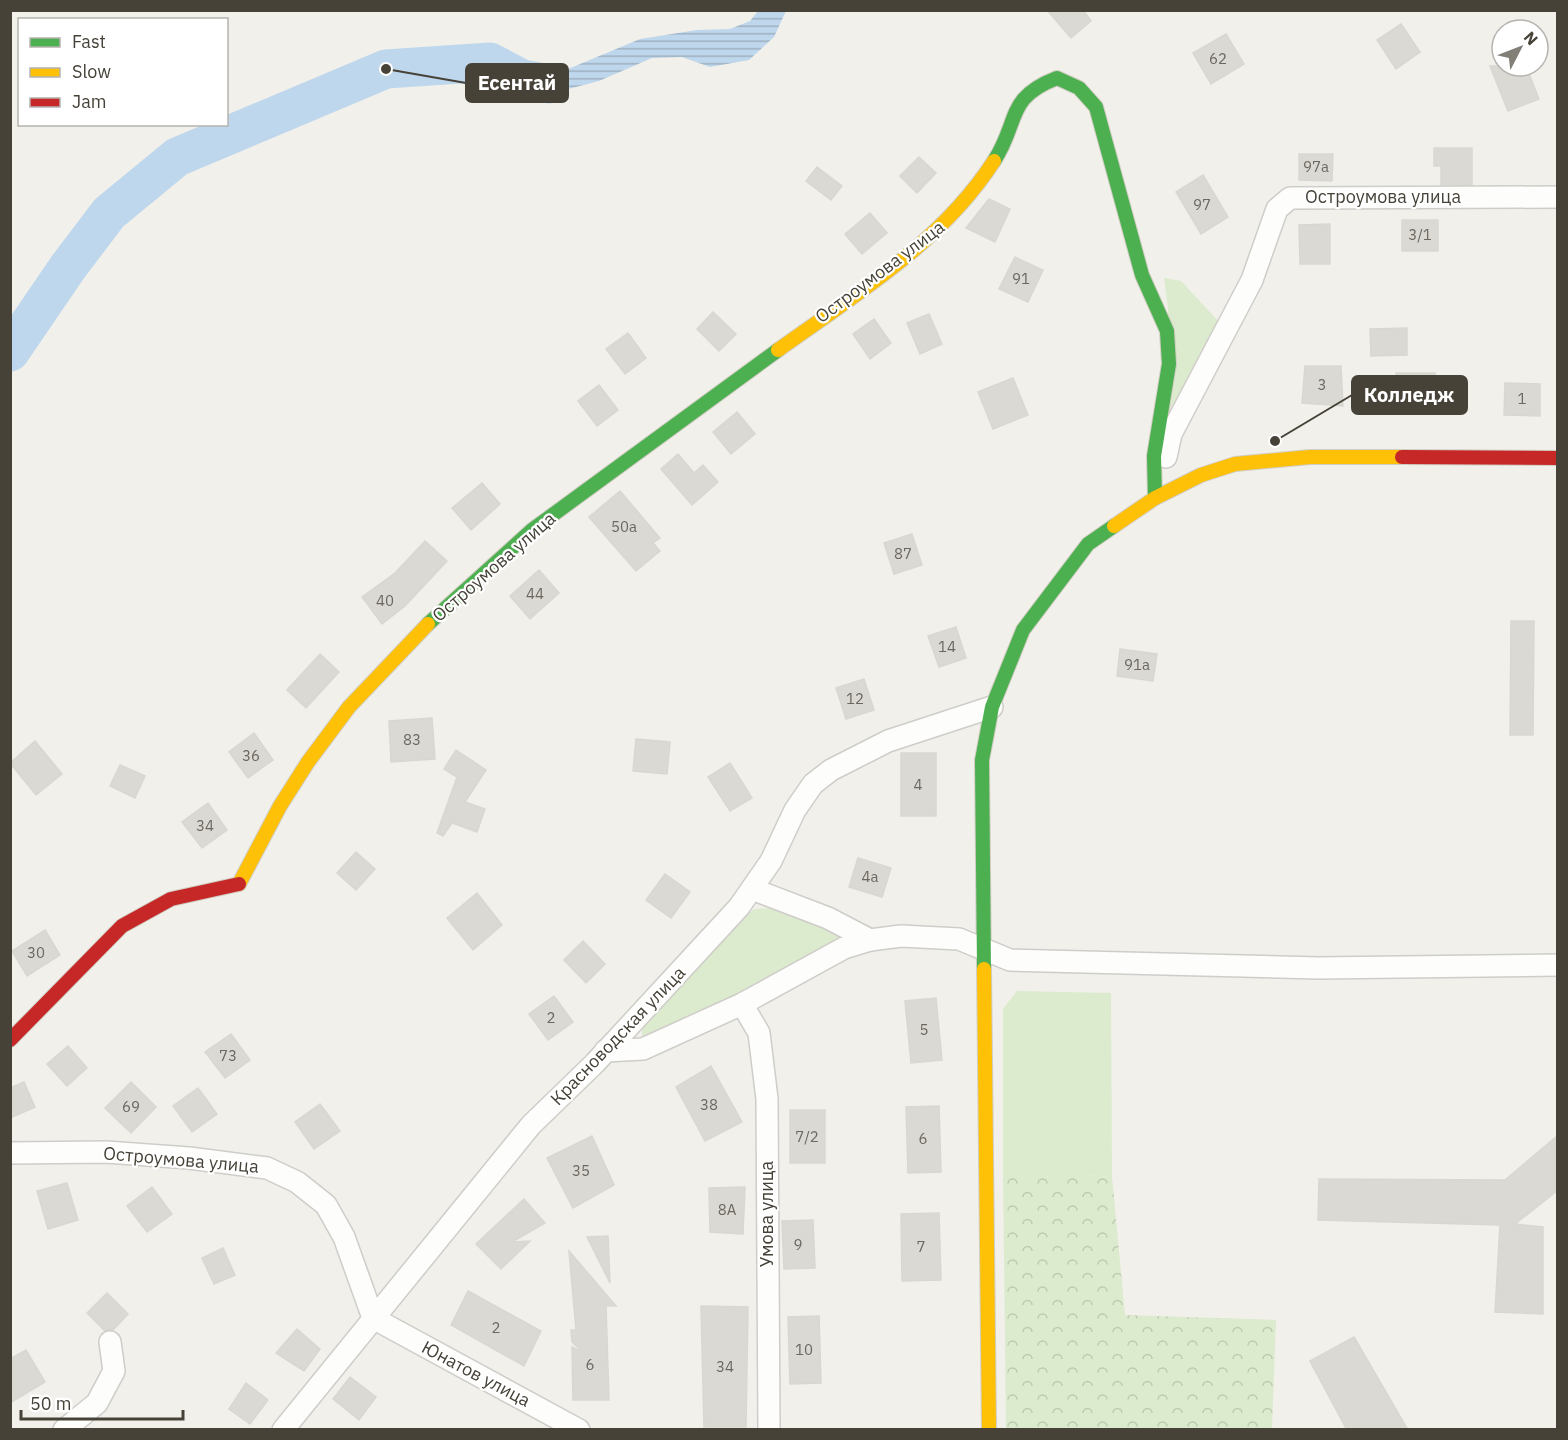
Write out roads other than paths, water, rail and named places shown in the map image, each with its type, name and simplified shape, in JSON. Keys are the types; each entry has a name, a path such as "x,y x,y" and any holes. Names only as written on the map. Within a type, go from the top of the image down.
{"street":[{"name":"Остроумова улица","path":"10,1040 122,926 171,899 240,884 280,806 308,762 349,707 446,605 532,530 915,251 946,224 978,185 1004,145 1015,108 1035,85 1058,78 1079,88 1096,107 1126,225 1142,275 1167,331 1169,364 1154,456 1155,498"},
{"name":"Остроумова улица","path":"1155,498 1171,434 1252,280 1277,209 1290,198 1557,197"},
{"path":"989,1430 986,949 982,760 992,707 1023,630 1052,588 1088,544 1155,498 1201,475 1235,464 1310,457 1557,458"},
{"name":"Красноводская улица","path":"283,1430 531,1125 605,1051 739,907 771,861 795,810 813,784 831,770 888,741 992,707"},
{"path":"752,888 828,918 870,940"},
{"path":"605,1051 643,1049 742,1004 844,948 870,940 901,936 959,939 1010,960 1319,968 1557,965"},
{"name":"Умова улица","path":"742,1004 759,1033 767,1099 769,1430"},
{"name":"Остроумова улица","path":"10,1153 106,1152 189,1158 267,1168 297,1182 327,1205 344,1237 373,1318"},
{"name":"Юнатов улица","path":"373,1318 579,1430"},
{"path":"64,1430 97,1403 114,1371 110,1342"}],"water":[{"path":"758,11 786,11 774,37 749,60 710,67 682,57 652,58 599,81 557,92 523,83 495,64 549,77 640,39 697,30 730,29 750,21"}],"waterway":[{"path":"10,352 68,267 109,213 177,157 386,69 490,62 522,79 550,84"}],"place":[{"name":"Есентай","path":"386,69"},
{"name":"Колледж","path":"1275,441"}]}
